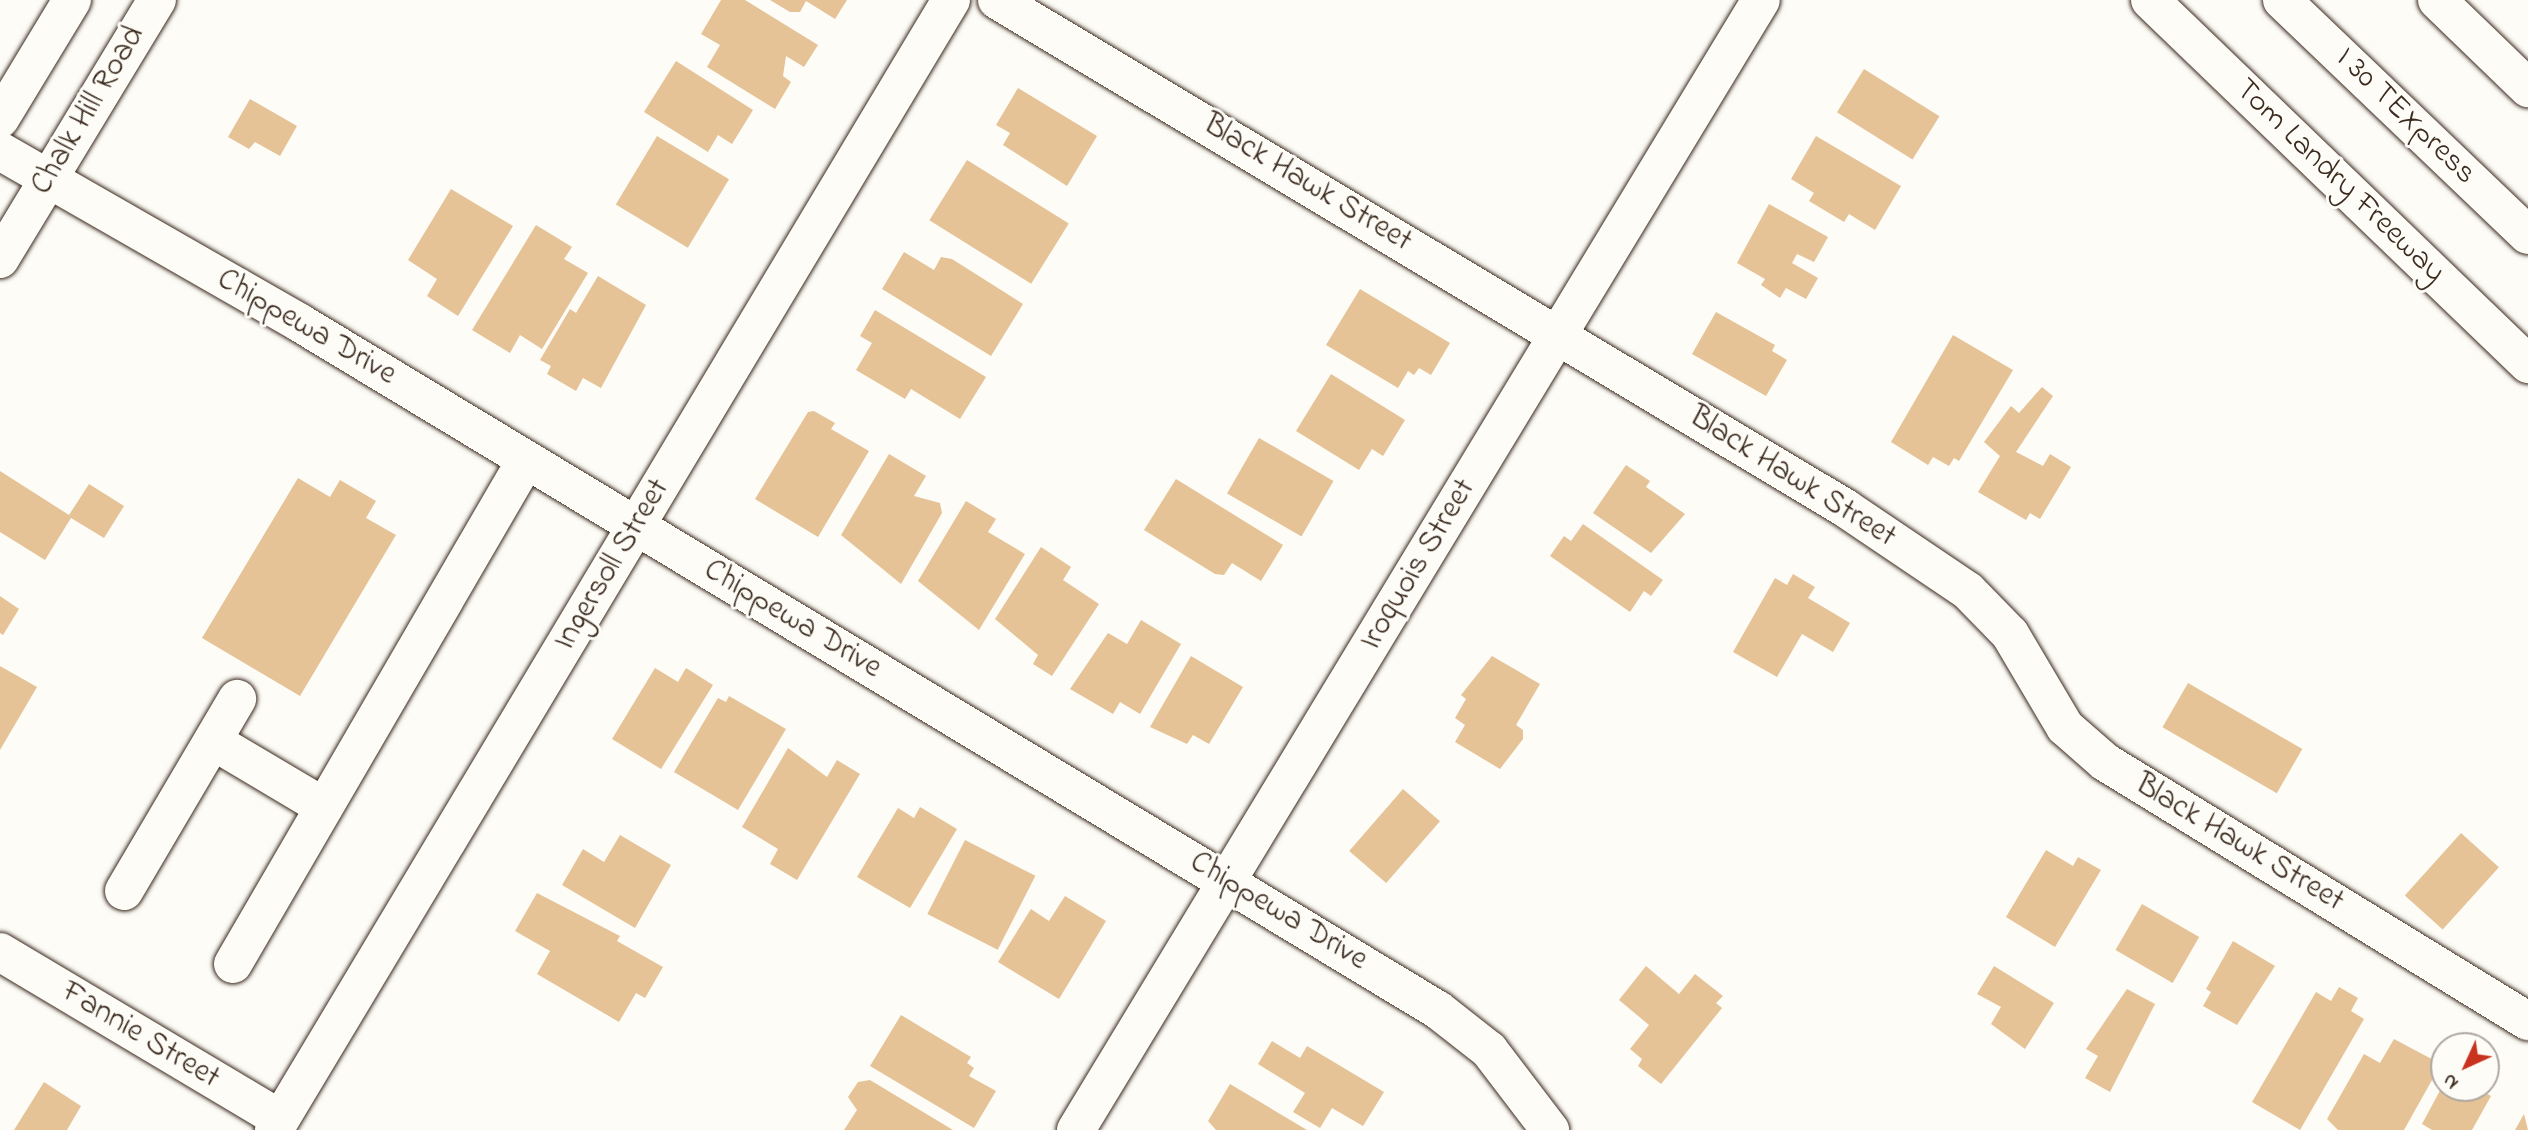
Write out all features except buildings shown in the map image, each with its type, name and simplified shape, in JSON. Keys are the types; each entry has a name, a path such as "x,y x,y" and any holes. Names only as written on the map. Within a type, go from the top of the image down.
{"main road":[{"path":"0,118 72,0"},
{"name":"Chalk Hill Road","path":"0,259 157,0"},
{"name":"Ingersoll Street","path":"277,1125 951,0"},
{"name":"Black Hawk Street","path":"997,0 1845,508 1968,591 2010,634 2065,727 2105,762 2528,1021"},
{"name":"Iroquois Street","path":"1076,1130 1761,0"},
{"name":"Tom Landry Freeway","path":"2150,0 2528,364"},
{"name":"I 30 TEXpress","path":"2282,0 2528,234"},
{"path":"2437,0 2528,88"},
{"name":"Chippewa Drive","path":"0,151 526,460 1228,880 1438,1010 1489,1050 1550,1130"},
{"path":"233,964 526,460"},
{"path":"124,891 237,699"},
{"path":"213,741 324,807"},
{"name":"Fannie Street","path":"0,953 277,1125"}]}
